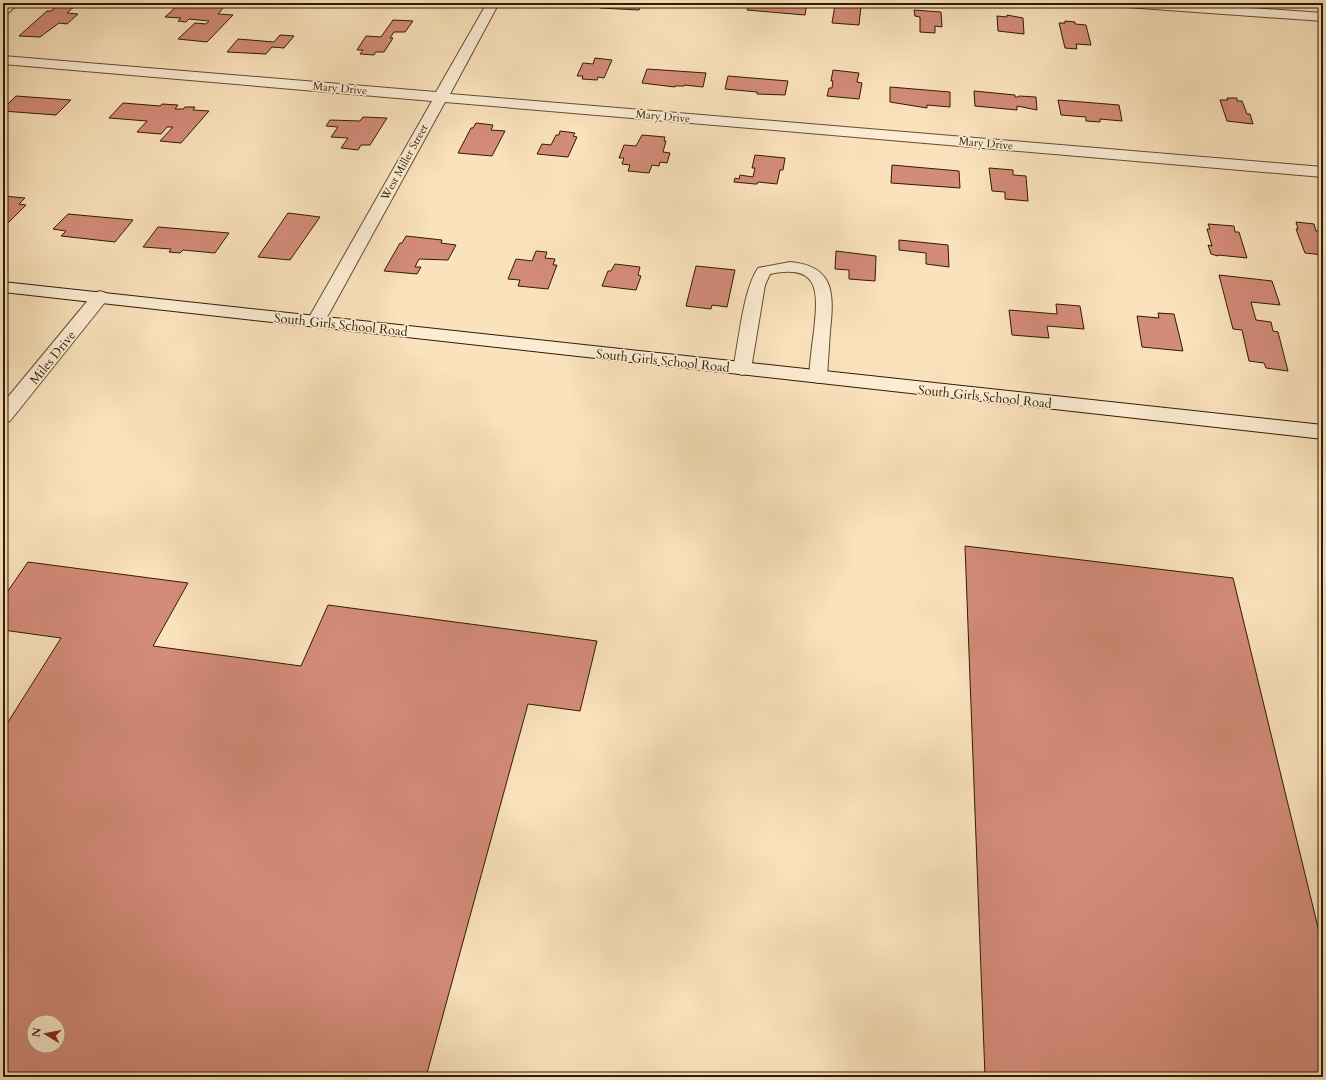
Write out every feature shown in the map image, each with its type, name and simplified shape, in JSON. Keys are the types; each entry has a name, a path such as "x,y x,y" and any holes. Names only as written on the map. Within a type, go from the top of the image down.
{"street":[{"path":"3,11 13,3"},
{"name":"West Miller Street","path":"316,321 493,3"},
{"path":"1126,3 1323,17"},
{"name":"Mary Drive","path":"3,60 1323,172"},
{"name":"South Girls School Road","path":"3,286 818,378 1323,432"},
{"name":"Miles Drive","path":"3,416 100,297"}],"lane":[{"path":"742,369 757,285 764,271 788,266 810,271 823,288 824,306 818,378"}],"building":[{"path":"57,3 78,3 67,13 78,14 67,24 59,23 40,37 19,36 47,11 51,11 57,6 53,6"},
{"path":"603,3 642,3 639,10 600,8"},
{"path":"671,3 713,3 712,7"},
{"path":"749,3 807,3 805,15 747,10"},
{"path":"845,3 859,4 859,6 861,6 859,25 832,23 835,5 845,5"},
{"path":"176,7 224,7 218,14 233,15 207,42 178,39 195,23 206,24 209,21 189,19 186,22 178,21 181,18 165,17"},
{"path":"914,10 941,12 942,27 935,26 935,33 920,32 920,17 915,16"},
{"path":"1007,15 1023,18 1024,34 998,31 997,16 1007,17"},
{"path":"393,20 413,21 405,32 394,32 390,38 393,38 384,52 376,52 374,55 360,54 363,50 357,50 366,36 381,37"},
{"path":"1065,21 1086,25 1091,45 1076,44 1077,49 1065,48 1059,23 1065,23"},
{"path":"280,35 294,36 284,48 272,47 266,54 227,52 238,39 274,42"},
{"path":"595,58 612,60 604,78 598,77 597,80 582,79 583,76 577,76 583,63 593,64"},
{"path":"647,69 706,73 703,87 684,85 675,87 642,83"},
{"path":"833,70 859,73 857,82 862,83 859,99 827,96 829,88 832,88 833,81 831,81"},
{"path":"728,76 788,81 785,95 757,94 757,92 725,89"},
{"path":"890,87 950,92 950,107 927,105 927,108 890,102"},
{"path":"974,91 1015,95 1015,97 1036,97 1037,110 1017,106 1017,110 975,106"},
{"path":"16,96 71,100 56,115 3,111 3,109"},
{"path":"1227,98 1237,98 1237,101 1242,101 1247,114 1250,114 1253,124 1227,121 1220,100 1228,100"},
{"path":"1058,100 1119,105 1122,121 1100,119 1100,122 1086,121 1086,117 1061,115"},
{"path":"123,103 160,106 162,104 178,105 175,109 195,107 193,110 209,111 181,143 160,141 173,127 167,127 161,134 137,132 147,121 109,118"},
{"path":"363,117 387,118 370,145 361,145 358,150 341,148 348,138 331,137 338,127 326,126 330,120 360,121"},
{"path":"476,123 493,125 491,130 505,131 492,156 458,153 471,128 473,128"},
{"path":"560,131 575,133 573,136 577,137 568,157 537,154 542,144 551,145 556,135 559,135"},
{"path":"642,135 665,137 664,141 666,141 663,152 670,153 667,163 660,162 659,166 652,165 649,173 628,171 630,165 622,164 624,158 619,158 624,145 636,146"},
{"path":"755,155 785,158 783,170 780,170 777,184 734,182 735,178 739,179 740,175 753,177 755,168 752,168"},
{"path":"892,165 959,171 960,188 891,183"},
{"path":"989,168 1013,170 1013,175 1026,176 1028,201 1005,199 1005,192 992,191"},
{"path":"3,196 25,198 19,204 26,205 7,224 3,224"},
{"path":"288,213 320,217 290,260 258,257"},
{"path":"68,214 133,220 115,242 61,236 66,231 53,229"},
{"path":"1296,222 1314,224 1316,231 1323,231 1323,255 1305,253 1296,229 1298,229"},
{"path":"1208,224 1234,226 1235,232 1239,232 1247,258 1218,256 1211,254 1208,245 1212,246 1207,229 1210,229"},
{"path":"158,227 229,233 215,253 183,250 180,253 169,252 171,249 143,247"},
{"path":"406,236 442,240 441,243 456,245 448,260 419,259 415,267 421,267 417,274 384,271 400,243 402,243"},
{"path":"899,240 948,245 949,267 926,264 926,253 899,250"},
{"path":"536,251 547,252 545,258 555,259 553,265 557,265 548,289 518,286 520,280 508,279 516,259 532,261"},
{"path":"836,251 876,256 875,281 849,279 849,270 835,269"},
{"path":"615,264 640,267 638,275 641,276 636,290 602,286 608,271 611,271"},
{"path":"696,266 735,270 727,307 712,305 711,309 686,306"},
{"path":"1219,275 1272,281 1280,305 1251,302 1256,320 1271,322 1273,331 1278,332 1288,371 1266,368 1264,363 1249,361 1242,330 1233,329"},
{"path":"1056,304 1080,306 1084,329 1047,326 1049,338 1012,335 1009,310 1057,314"},
{"path":"1158,313 1174,314 1183,351 1142,347 1137,316 1159,318"},
{"path":"965,546 1233,578 1323,948 1323,1077 985,1077"},
{"path":"28,562 188,583 153,646 301,666 328,605 597,641 580,711 528,704 426,1077 3,1077 3,730 61,638 3,630 3,598"}]}
